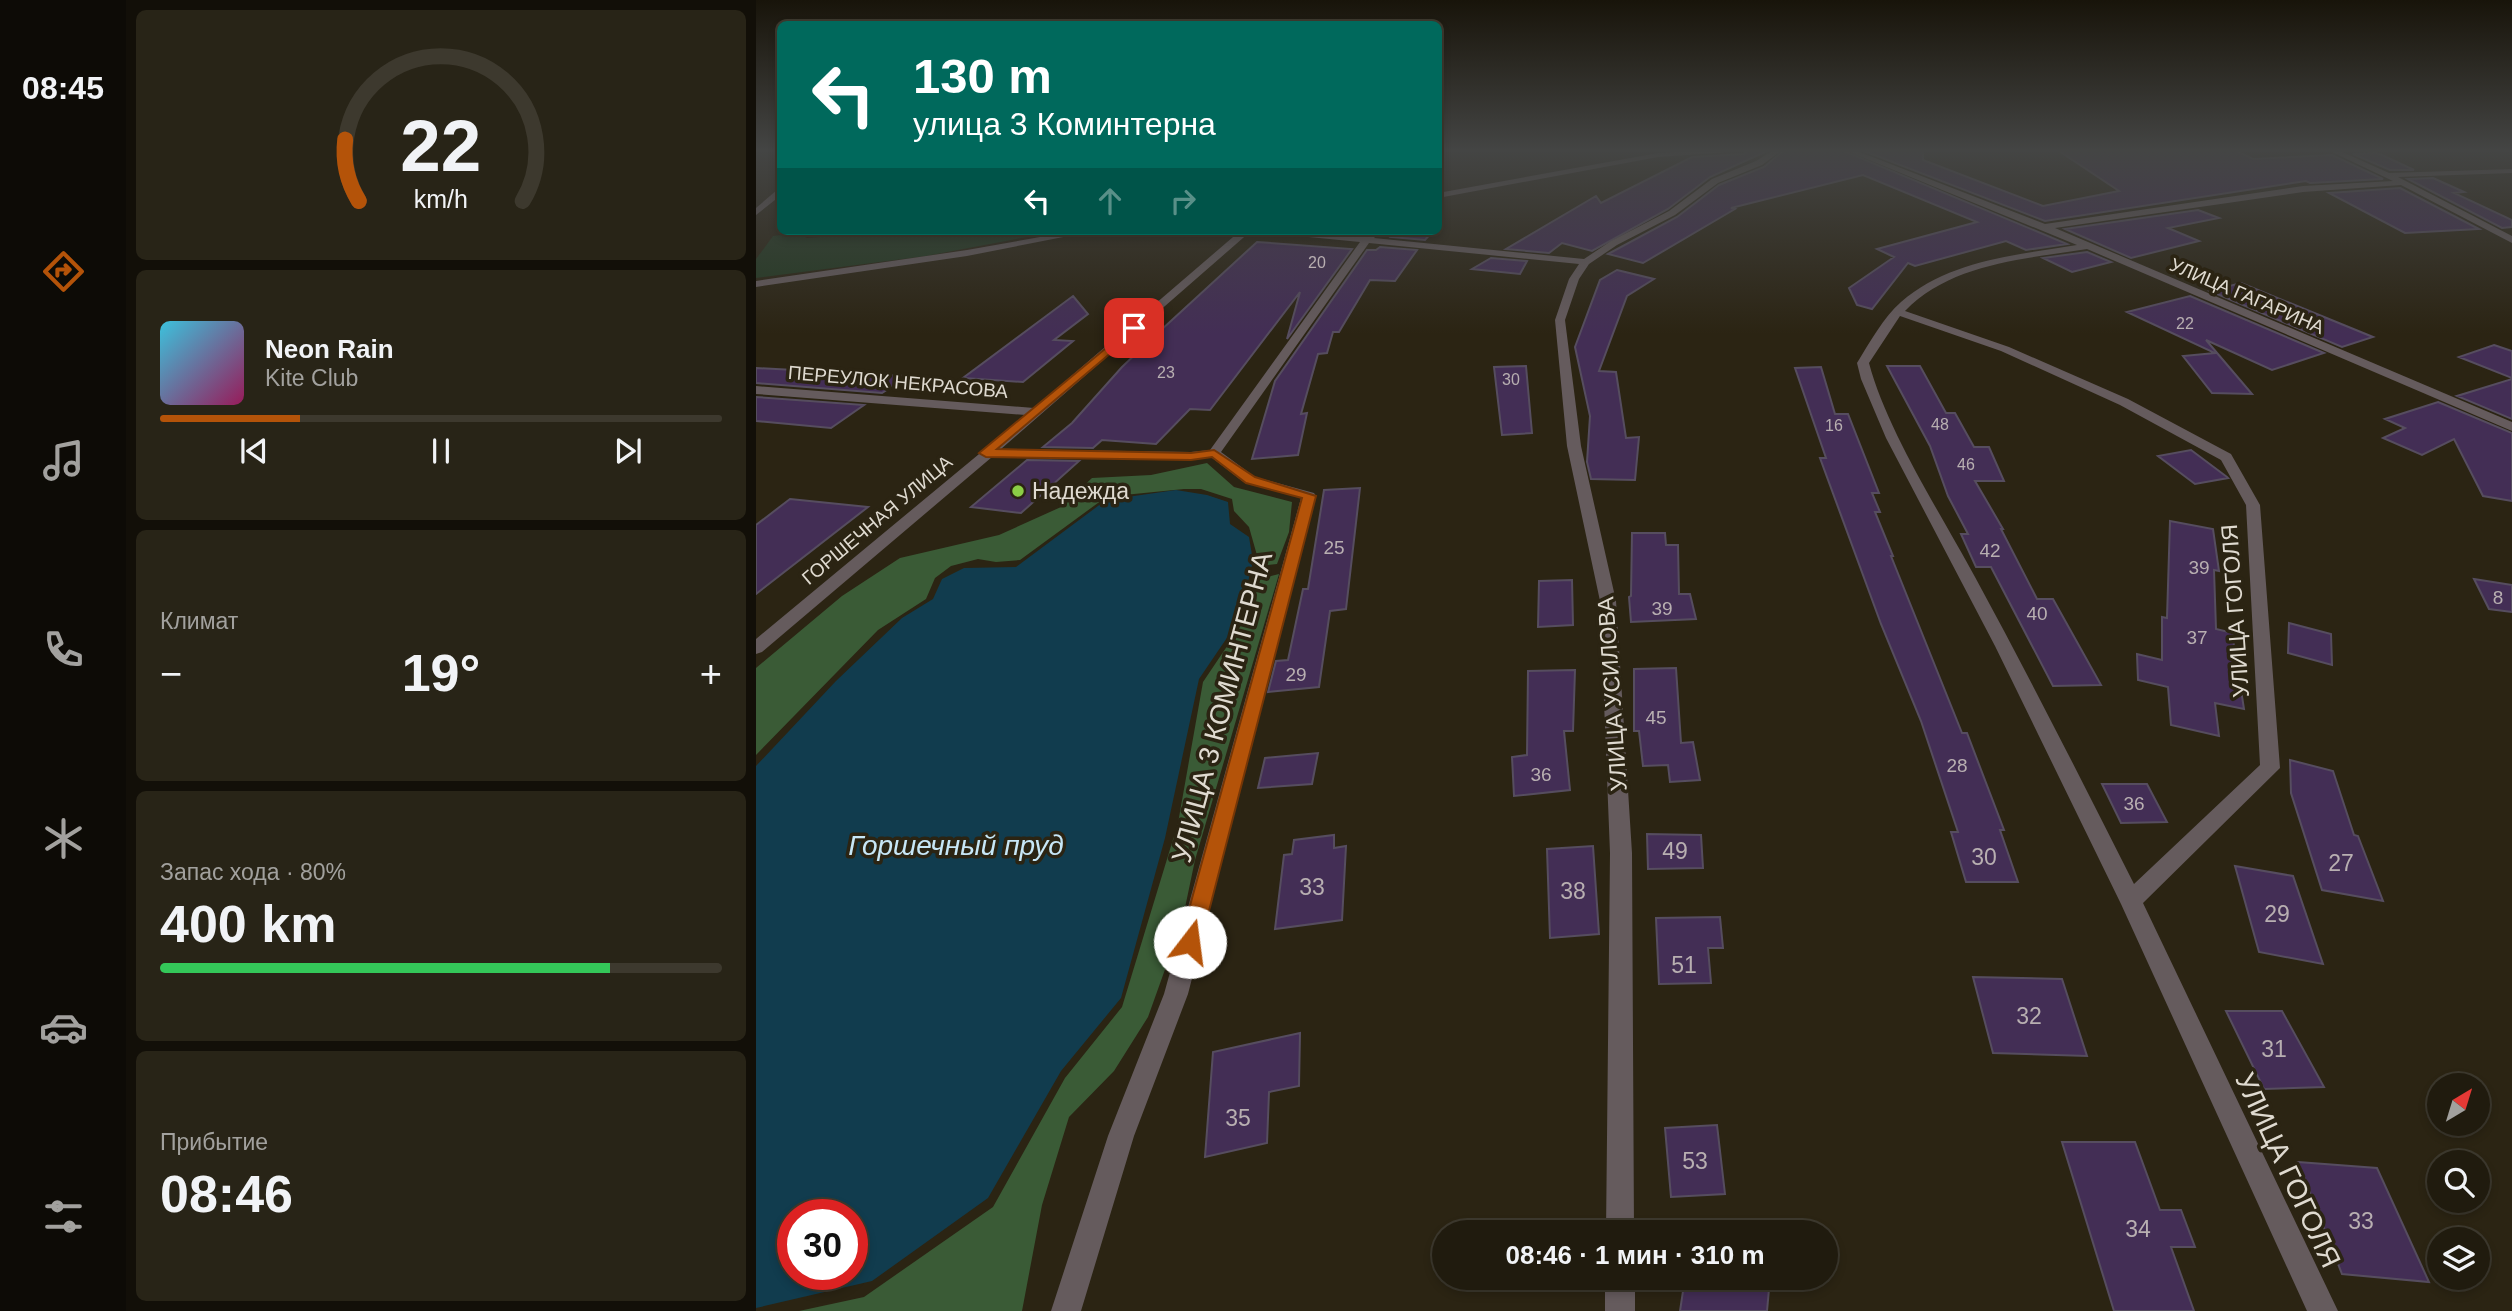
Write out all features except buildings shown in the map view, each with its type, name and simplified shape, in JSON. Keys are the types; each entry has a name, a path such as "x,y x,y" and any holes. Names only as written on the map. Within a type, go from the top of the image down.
{"street":[{"name":"УЛИЦА УСИЛОВА","path":"1620,1220 1621,853 1608,601 1574,446 1560,320 1574,279 1586,262 1614,243 1673,212"},
{"name":"УЛИЦА ГАГАРИНА","path":"2007,212 2512,427"},
{"path":"2045,227 2146,212"},
{"path":"2457,212 2512,240"},
{"path":"756,284 967,253 1067,235"},
{"name":"ГОРШЕЧНАЯ УЛИЦА","path":"756,648 1037,412 1241,235"},
{"path":"986,453 1191,456 1214,453 1371,235 1586,262"},
{"name":"УЛИЦА ГОГОЛЯ","path":"2087,246 2001,262 1940,279 1898,312 1863,363 1867,379 1893,438 2004,646 2131,901 2323,1311"},
{"name":"УЛИЦА ГОГОЛЯ","path":"1898,312 2005,349 2124,402 2227,457 2253,505 2270,768 2131,901"},
{"name":"ПЕРЕУЛОК НЕКРАСОВА","path":"756,390 1037,412"},
{"name":"УЛИЦА 3 КОМИНТЕРНА","path":"1066,1311 1121,1136 1176,994 1309,496 1250,480 1214,453"},
{"path":"1620,1290 1620,1311"}],"green space":[{"path":"1038,235 926,256 756,278 756,259 773,236"},
{"path":"1207,463 1234,487 1292,502 1289,532 1277,564 1260,566 1249,527 1234,511 1232,499 1201,489 1184,489 1114,496 1102,500 1020,560 996,562 978,559 951,566 935,578 926,599 878,630 756,755 756,668 842,596 900,558 999,535 1061,507 1092,478 1151,475"},
{"path":"1279,574 1195,860 1182,922 1148,1017 1114,1071 1069,1117 1042,1205 1022,1311 799,1311 864,1297 993,1207 1065,1078 1122,1007 1178,823 1203,682 1242,624 1256,580"}],"water":[{"name":"Горшечный пруд","path":"1176,490 1228,502 1230,524 1249,537 1253,561 1239,620 1199,679 1165,838 1121,998 1061,1071 988,1198 872,1281 868,1282 868,1199 777,1199 777,1290 833,1290 756,1308 756,766 836,681 902,618 933,599 942,579 964,568 1016,567 1106,500"}],"place":[{"name":"Надежда","path":"1018,491"}],"route":[{"path":"1134,328 986,453 1191,456 1214,453 1250,480 1309,496 1190,942"}]}
